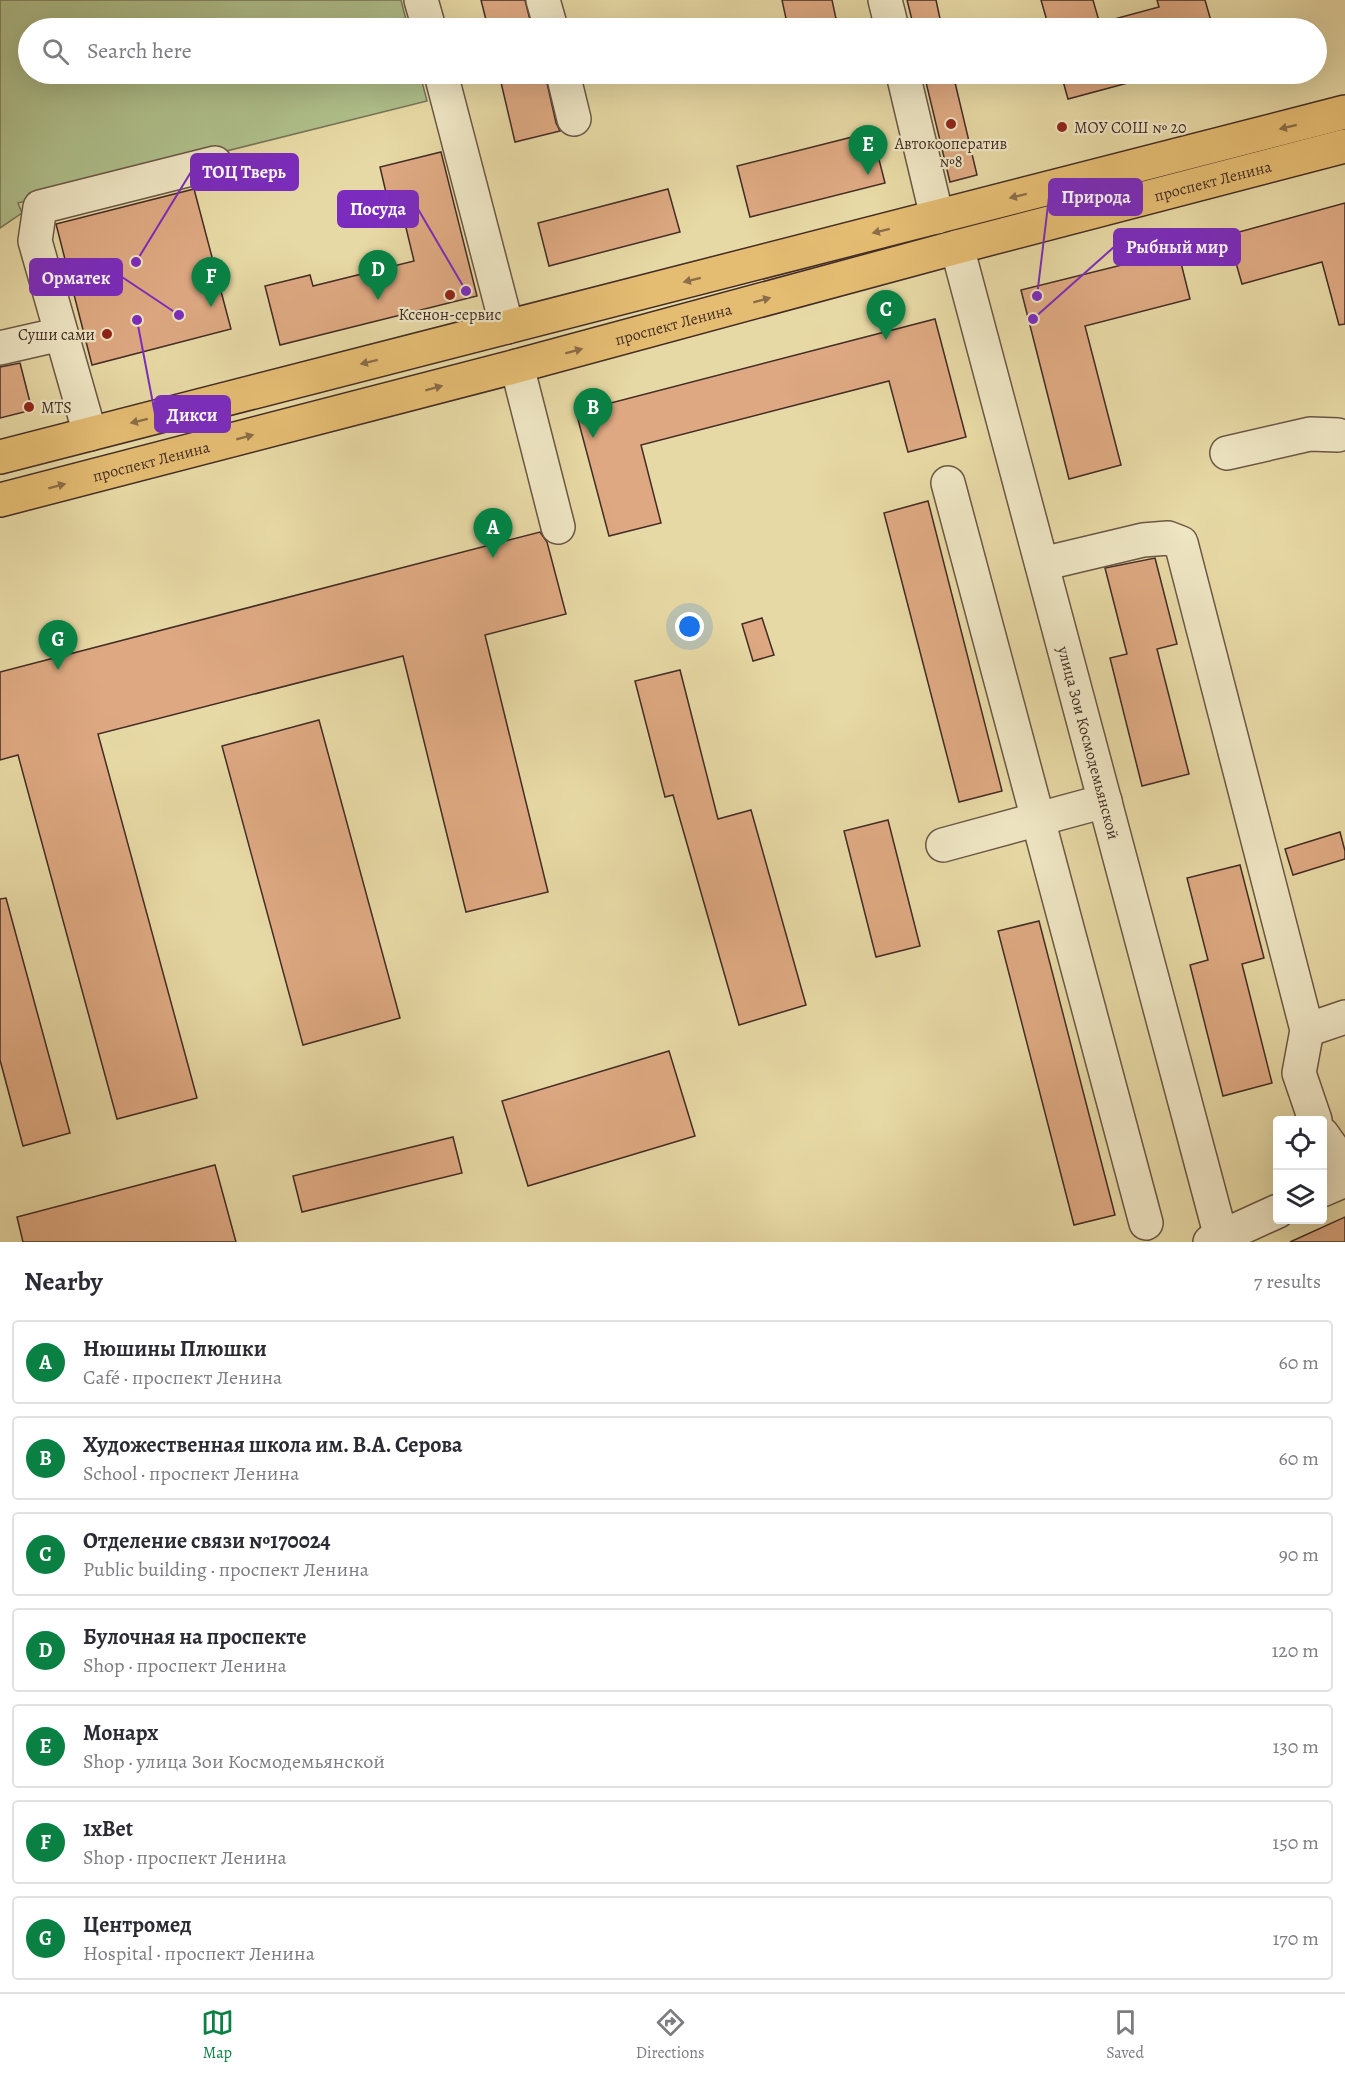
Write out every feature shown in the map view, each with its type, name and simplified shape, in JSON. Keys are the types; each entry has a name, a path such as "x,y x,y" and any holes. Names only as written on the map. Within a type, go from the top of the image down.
{"main road":[{"name":"проспект Ленина","path":"0,457 1345,112"},
{"name":"проспект Ленина","path":"0,500 518,366 957,247 1345,146"},
{"path":"957,247 954,236 956,225 969,209"}],"street":[{"path":"421,0 426,18"},
{"path":"543,0 548,18"},
{"path":"885,0 890,18"},
{"path":"444,84 507,327"},
{"path":"565,84 574,119"},
{"path":"905,84 938,217"},
{"path":"90,434 35,241 40,207 215,163"},
{"name":"улица Зои Космодемьянской","path":"957,247 1105,801 1216,1239"},
{"path":"0,348 61,334"},
{"path":"518,366 558,527"},
{"path":"1227,453 1310,434 1343,443"},
{"path":"948,483 1146,1223"},
{"path":"1042,564 1143,540 1168,538 1181,543 1307,1030 1299,1073 1314,1116"},
{"path":"943,845 1105,801"},
{"path":"1307,1030 1345,1017"},
{"path":"1327,1140 1345,1166"},
{"path":"1327,1188 1345,1180"},
{"path":"1216,1239 1273,1213"}],"green space":[{"path":"0,0 401,0 406,18 18,18 18,84 423,84 427,101 18,203 22,213 0,228"}],"building":[{"path":"481,0 525,0 530,18 486,18"},
{"path":"782,0 832,0 836,18 786,18"},
{"path":"907,0 936,0 940,18 912,18"},
{"path":"1041,0 1093,0 1098,18 1046,18"},
{"path":"1157,0 1205,0 1210,18 1118,18 1159,7"},
{"path":"501,84 547,84 560,131 515,142"},
{"name":"Автокооператив №8","path":"926,84 955,84 977,175 950,182"},
{"path":"1064,84 1124,84 1068,99"},
{"path":"872,132 885,183 750,217 737,166"},
{"path":"441,152 477,296 280,345 265,286 310,275 313,286 414,261 402,211 391,214 380,167"},
{"path":"194,189 231,329 92,365 56,224"},
{"path":"668,189 680,232 549,266 538,223"},
{"path":"1345,203 1345,324 1339,325 1322,262 1242,284 1228,235"},
{"path":"1178,251 1190,299 1085,326 1121,465 1069,479 1021,290"},
{"path":"935,319 966,437 908,452 889,381 641,445 661,523 609,536 576,412"},
{"path":"20,363 32,410 0,418 0,367"},
{"path":"928,501 1002,791 959,802 884,513"},
{"path":"540,532 547,542 566,614 485,635 548,892 466,912 403,656 98,734 197,1098 117,1119 18,755 0,760 0,672"},
{"path":"1155,558 1177,644 1157,649 1189,774 1142,786 1110,658 1127,654 1105,568"},
{"path":"762,618 774,655 753,661 742,624"},
{"path":"680,670 718,819 751,810 806,1005 739,1025 673,795 665,797 635,681"},
{"path":"319,720 400,1018 303,1045 222,746"},
{"path":"888,820 920,946 876,957 844,831"},
{"path":"1340,832 1345,859 1293,875 1285,849"},
{"path":"1240,865 1264,958 1242,964 1272,1083 1223,1096 1190,965 1208,960 1187,878"},
{"path":"6,898 70,1133 23,1146 0,1060 0,899"},
{"path":"1039,921 1115,1215 1074,1225 998,931"},
{"path":"669,1051 695,1136 528,1186 502,1101"},
{"path":"453,1137 462,1173 302,1212 293,1176"},
{"path":"215,1165 236,1242 23,1242 17,1217"},
{"path":"1345,1217 1345,1242 1290,1242"}],"place":[{"name":"Автокооператив №8","path":"951,124"},
{"name":"МОУ СОШ № 20","path":"1062,127"},
{"name":"Монарх","path":"868,175"},
{"name":"ТОЦ Тверь","path":"136,262"},
{"name":"Посуда","path":"466,291"},
{"name":"Ксенон-сервис","path":"450,295"},
{"name":"Природа","path":"1037,296"},
{"name":"Булочная на проспекте","path":"378,300"},
{"name":"1xBet","path":"211,307"},
{"name":"Орматек","path":"179,315"},
{"name":"Рыбный мир","path":"1033,319"},
{"name":"Дикси","path":"137,320"},
{"name":"Суши сами","path":"107,334"},
{"name":"Отделение связи №170024","path":"886,340"},
{"name":"MTS","path":"29,407"},
{"name":"Художественная школа им. В.А. Серова","path":"593,438"},
{"name":"Нюшины Плюшки","path":"493,558"},
{"name":"Центромед","path":"58,670"}]}
